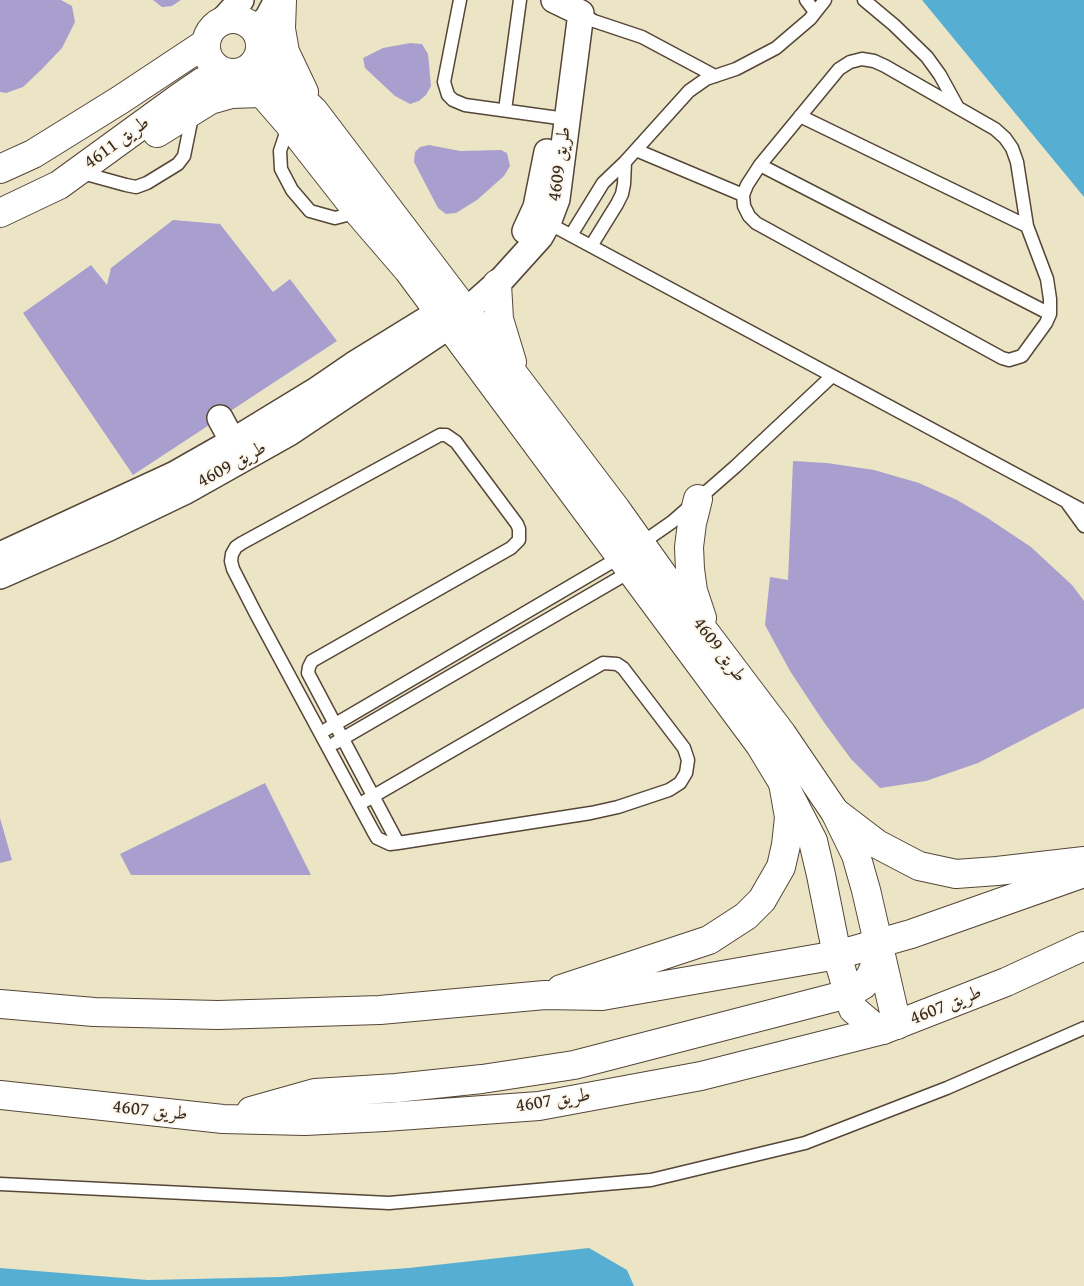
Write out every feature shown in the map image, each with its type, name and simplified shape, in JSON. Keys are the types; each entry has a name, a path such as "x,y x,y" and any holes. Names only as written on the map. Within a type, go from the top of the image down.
{"main road":[{"path":"282,0 281,29 285,52 314,111"},
{"path":"235,18 247,22 248,58 222,71 213,64 207,54 206,43 211,30 222,21 235,18"},
{"name":"طريق 4611","path":"0,169 13,155 33,154 120,100 206,43"},
{"name":"طريق 4609","path":"248,58 261,92 290,124 358,212 408,270 452,312 518,380 631,558 707,634 782,734 835,812 856,855 866,890 878,944 890,1028 872,1025 853,1009 837,955 812,840 783,783 748,729 631,558 452,312 314,111 248,58"},
{"name":"طريق 4611","path":"0,213 59,185 202,82 248,58"},
{"path":"59,185 86,174 210,100 231,94 261,92"},
{"path":"497,284 499,319 518,380"},
{"path":"698,499 689,547 690,569 693,591 707,634"},
{"path":"545,995 710,940 746,916 762,900 781,867 789,817 783,783"},
{"path":"835,812 877,844 919,866 956,874 1084,861"},
{"path":"0,1004 94,1012 218,1015 370,1010 545,995 602,996 837,955 911,934 1084,873"},
{"path":"223,1119 315,1093 396,1088 482,1079 574,1065 848,994 863,985 870,977 874,968 878,944"},
{"name":"طريق 4607","path":"0,1095 223,1119 305,1120 385,1117 539,1106 701,1076 890,1028 1006,982 1084,946"},
{"path":"0,984 94,1012"}],"street":[{"path":"222,21 241,0"},
{"path":"248,58 277,0"},
{"name":"طريق 4609","path":"0,576 109,528 184,492 314,391 353,365 452,312 497,284 529,250 548,223 557,199 567,6"},
{"name":"طريق 4609","path":"452,312 514,247 530,222 560,118"},
{"path":"220,418 238,451"},
{"name":"طريق 4609","path":"0,555 175,474 238,451"}],"lane":[{"path":"460,0 444,82 448,95 458,103 560,118"},
{"path":"505,110 520,0"},
{"path":"806,0 815,12"},
{"path":"571,235 603,184 689,91 701,82 736,69 776,48 793,34 825,0"},
{"path":"864,0 906,35 927,58 940,75 958,107"},
{"path":"567,6 594,21 642,37 715,76"},
{"path":"862,59 874,61 958,107 995,129 1012,148 1017,162 1027,226 1047,280 1050,314 1041,331 1022,356 1009,360 1002,358 756,223 748,216 744,206 743,195 760,165 839,68 850,62 862,59"},
{"path":"86,174 136,187 147,183 178,164 184,156 193,111"},
{"path":"800,116 1027,226"},
{"path":"290,124 280,151 280,160 281,169 292,190 310,211 335,218 358,212"},
{"path":"636,150 743,195"},
{"path":"591,246 622,194 625,162"},
{"path":"760,165 1050,314"},
{"path":"548,223 1084,511"},
{"path":"327,747 631,558 736,466 832,377"},
{"path":"358,805 372,796 603,663 617,664 623,668 684,748 688,760 686,773 680,784 669,790 618,807 592,813 398,843 390,844 377,838 358,805 238,578 231,561 232,554 236,547 242,543 434,437 446,435 456,442 517,524 520,535 519,540 511,548 312,661 308,673 334,725 372,796 398,843"},
{"path":"1067,502 1084,526"},
{"path":"320,733 631,558"},
{"path":"0,1184 389,1203 651,1180 805,1142 947,1088 1084,1028"}],"water":[{"path":"922,0 1084,0 1084,197"},
{"path":"589,1248 627,1270 634,1286 0,1286 0,1268 148,1280 281,1277 409,1268"}],"building":[{"path":"0,0 61,0 72,6 75,22 62,48 42,69 23,87 6,93 0,92"},
{"path":"153,0 181,0 172,6 162,7"},
{"path":"410,43 422,44 428,54 431,86 426,95 419,101 410,104 395,96 365,68 363,58 383,48"},
{"path":"429,145 460,151 501,150 507,153 510,166 504,176 477,200 456,213 446,214 438,208 414,162 415,152 420,147"},
{"path":"173,220 220,224 273,292 290,279 337,341 133,475 23,313 91,265 107,285 111,268"},
{"path":"793,461 827,463 874,470 919,483 957,500 1031,547 1072,585 1084,601 1084,708 978,763 926,781 880,788 851,759 823,721 790,671 765,625 770,577 788,580"},
{"path":"265,783 311,875 131,875 120,854"},
{"path":"0,818 12,860 0,863"}]}
